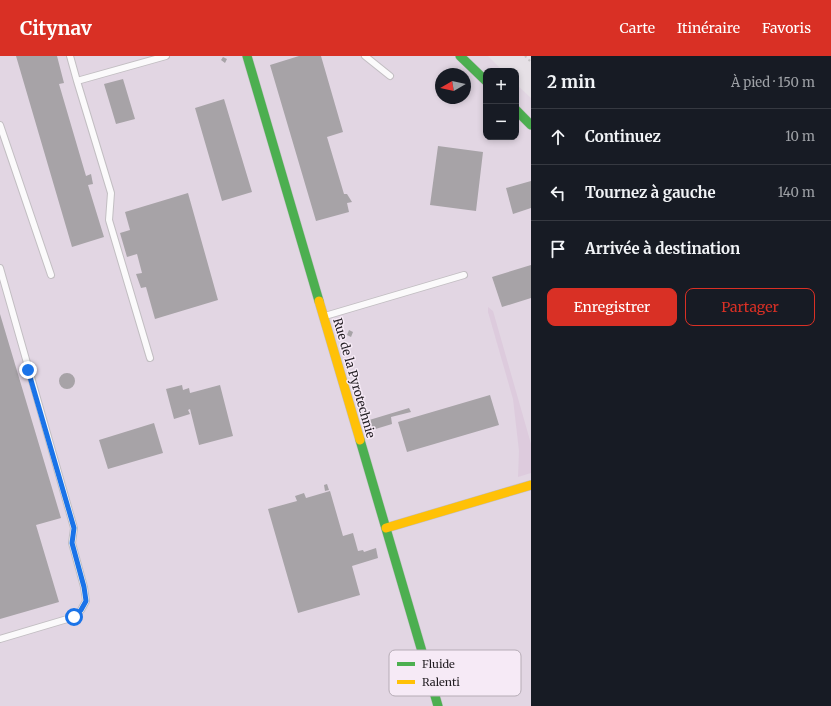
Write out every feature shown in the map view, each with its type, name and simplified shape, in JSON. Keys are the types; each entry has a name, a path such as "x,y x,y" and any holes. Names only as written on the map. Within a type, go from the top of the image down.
{"street":[{"name":"Rue de la Pyrotechnie","path":"247,56 422,650"},
{"path":"460,56 483,78"},
{"path":"519,113 531,125"},
{"path":"386,528 531,485"},
{"name":"Rue de la Pyrotechnie","path":"435,696 438,706"}],"lane":[{"path":"70,56 111,193 109,220 150,358"},
{"path":"77,81 166,56"},
{"path":"365,56 390,76"},
{"path":"0,125 51,275"},
{"path":"0,268 74,528 72,543 84,587 86,601 81,610 74,617 0,639"},
{"path":"324,316 464,275"}],"path":[{"path":"525,56 531,62"}],"shaded area":[{"path":"0,56 488,56 500,68 483,68 483,140 519,140 519,87 531,98 531,706 0,706"},
{"path":"488,307 493,311 531,444 531,473 518,477 519,451 513,399 488,312"}],"building":[{"path":"16,56 57,56 64,83 59,84 86,176 91,174 93,184 88,185 104,237 72,247"},
{"path":"299,56 321,56 343,132 327,137 344,194 347,194 352,202 347,203 349,212 316,221 270,65"},
{"path":"223,57 227,59 225,63 221,60"},
{"path":"123,79 135,119 116,124 104,84"},
{"path":"224,99 252,192 222,201 195,108"},
{"path":"438,146 483,152 476,211 430,205"},
{"path":"531,181 531,208 513,214 506,188"},
{"path":"188,193 218,300 155,319 146,287 141,288 136,274 142,273 137,254 127,257 120,233 130,230 125,212"},
{"path":"531,265 531,298 502,307 492,277"},
{"path":"0,314 61,518 36,525 59,602 0,619"},
{"path":"349,330 353,332 351,337 347,335"},
{"path":"67,373 73,375 75,381 73,387 67,389 61,387 59,381 61,375"},
{"path":"182,385 183,390 189,388 190,393 220,385 233,436 199,445 190,409 188,410 190,414 174,419 166,389"},
{"path":"490,395 499,425 407,452 398,422"},
{"path":"409,408 411,412 391,417 392,424 369,431 366,421"},
{"path":"154,423 163,453 108,469 99,440"},
{"path":"327,484 329,490 325,491 324,485"},
{"path":"330,491 343,536 353,533 358,551 363,550 364,552 376,548 378,558 352,566 360,595 298,613 268,509 297,501 295,496 304,493 306,498"}],"traffic: fast":[{"path":"247,56 319,301"},
{"path":"460,56 483,78"},
{"path":"519,113 531,125"},
{"path":"360,440 422,650"},
{"path":"435,696 438,706"}],"traffic: slow":[{"path":"319,301 360,440"},
{"path":"386,528 531,485"}],"route":[{"path":"28,370 74,528 72,543 84,587 86,601 81,610 74,617"}]}
